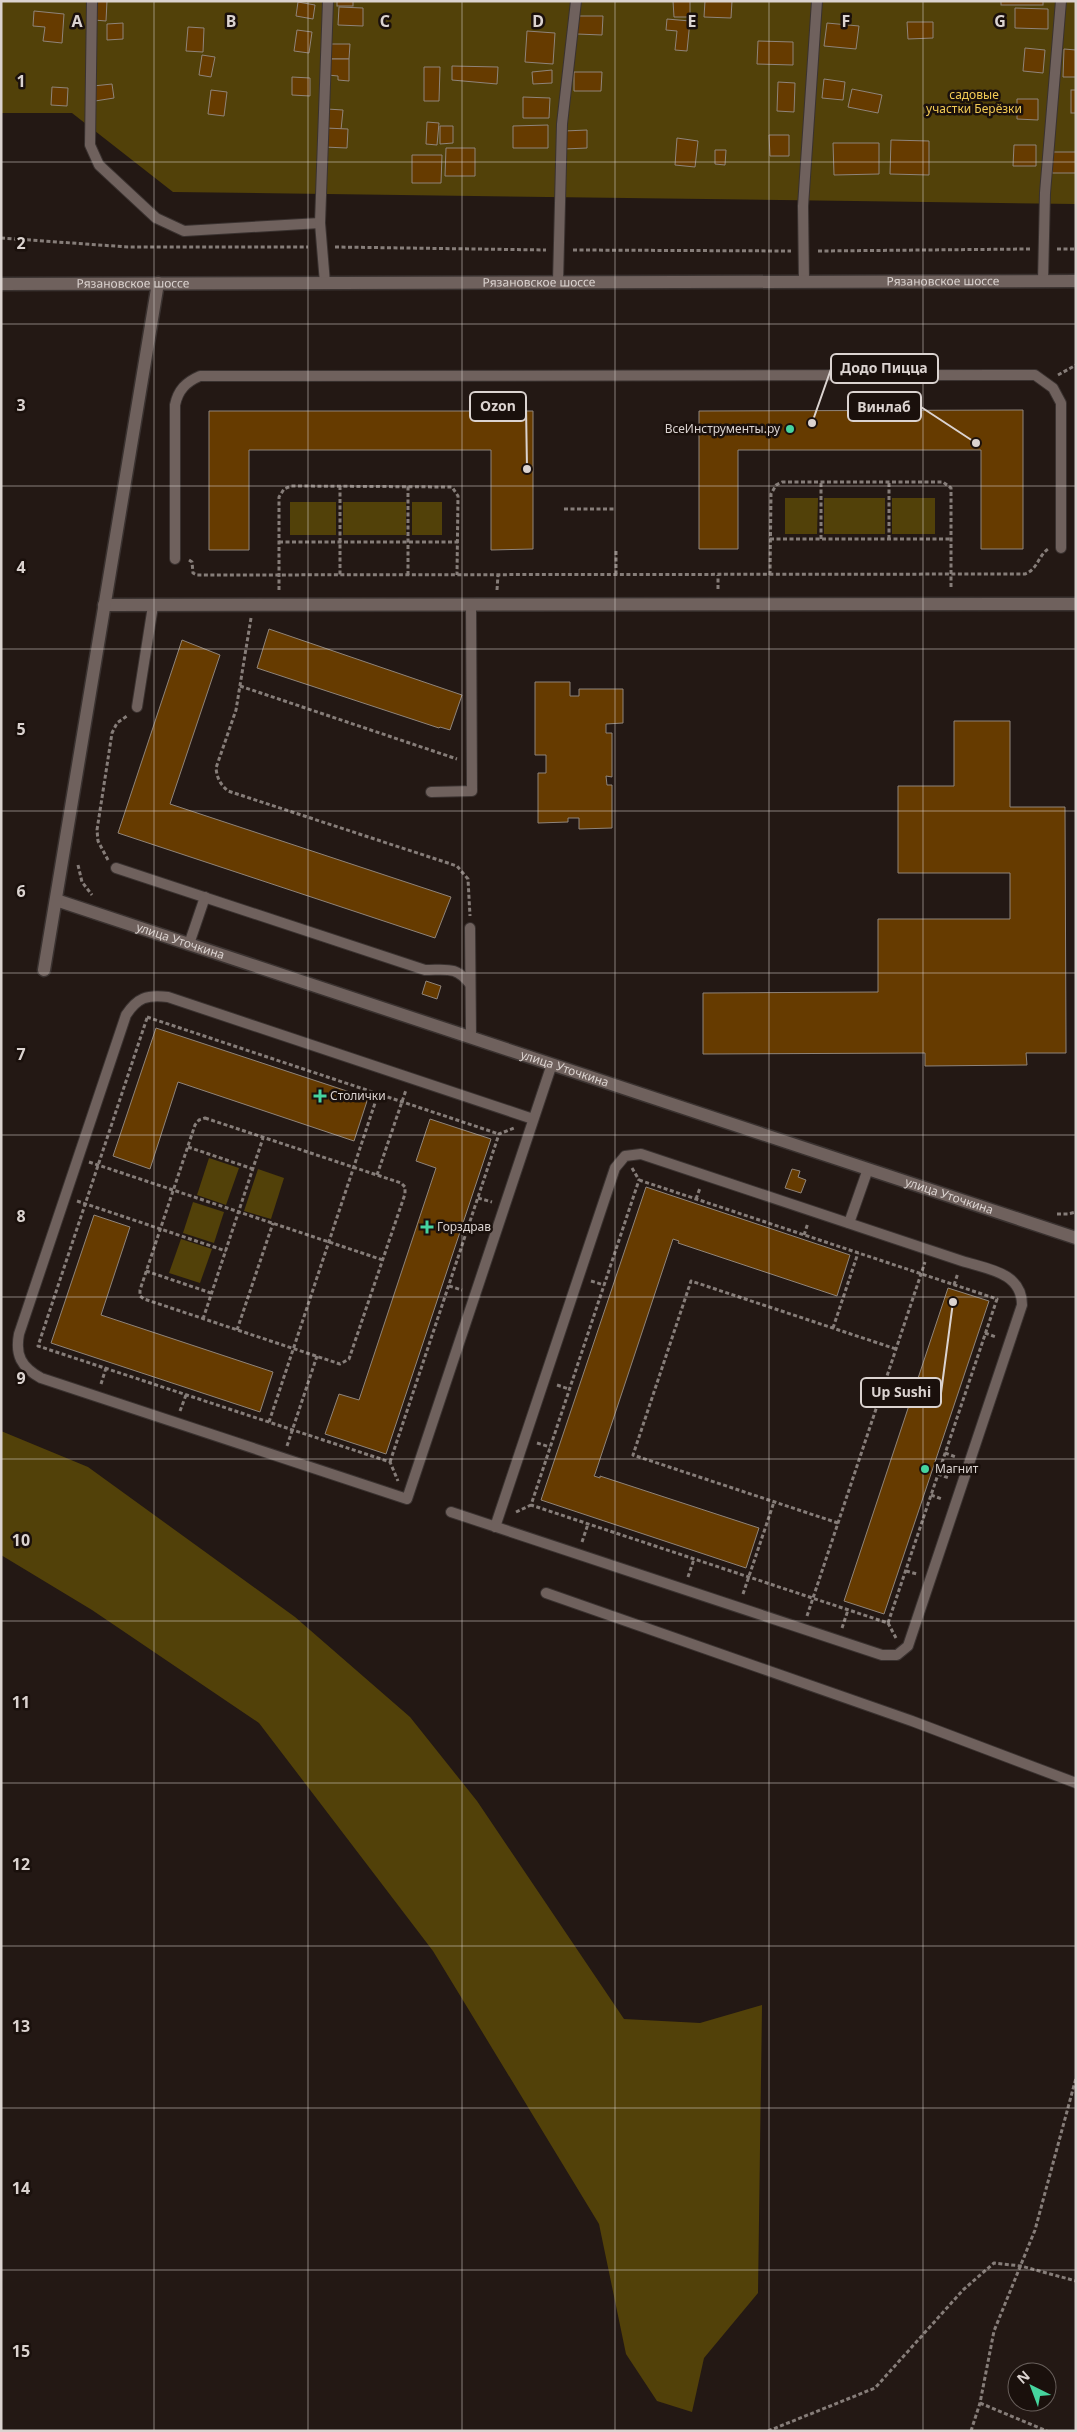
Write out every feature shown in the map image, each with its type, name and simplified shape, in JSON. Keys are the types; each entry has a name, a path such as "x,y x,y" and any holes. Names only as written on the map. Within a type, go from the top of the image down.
{"street":[{"name":"Рязановское шоссе","path":"1,284 1076,281"},
{"path":"44,970 158,283"},
{"path":"104,606 1076,604"},
{"name":"улица Уточкина","path":"56,900 1076,1238"}],"lane":[{"path":"92,1 90,145 100,166 156,218 184,231 320,223"},
{"path":"324,282 320,223 328,1"},
{"path":"558,282 562,124 576,1"},
{"path":"804,281 803,206 817,1"},
{"path":"1043,281 1045,193 1060,1"},
{"path":"175,559 176,405 180,391 185,385 200,376 1035,375 1053,388 1061,404 1061,548"},
{"path":"431,792 472,791 471,605"},
{"path":"137,707 153,606"},
{"path":"116,868 425,970 452,970 461,973 470,984"},
{"path":"189,944 204,897"},
{"path":"470,928 471,1037"},
{"path":"534,1119 168,997 154,995 142,998 134,1003 126,1015 19,1334 17,1347 23,1365 29,1372 41,1378 406,1499 534,1119 552,1064"},
{"path":"451,1512 890,1656 898,1655 908,1646 920,1613 1022,1305 1020,1288 1009,1276 641,1154 630,1154 621,1159 615,1168 495,1526"},
{"path":"850,1223 868,1168"},
{"path":"546,1593 912,1721 1076,1782"}],"path":[{"path":"1,238 128,248 308,247"},
{"path":"330,247 804,251 1030,249"},
{"path":"1056,250 1076,249"},
{"path":"1047,382 1076,365"},
{"path":"770,575 770,494 776,485 782,482 947,483 951,493 951,590"},
{"path":"821,482 821,539"},
{"path":"889,482 889,539"},
{"path":"279,590 279,497 284,489 291,486 447,486 456,491 458,496 458,575"},
{"path":"340,486 340,575"},
{"path":"408,486 408,575"},
{"path":"564,509 616,509"},
{"path":"770,539 951,539"},
{"path":"279,542 458,542"},
{"path":"194,573 197,576 1025,574 1034,570 1046,550 1061,548"},
{"path":"616,551 616,575"},
{"path":"253,605 236,710 216,768 223,786 228,790 457,866 465,873 470,885 470,928"},
{"path":"240,686 472,763"},
{"path":"116,868 102,852 97,830 112,733 117,723 137,707"},
{"path":"78,863 82,882 95,897"},
{"path":"142,998 148,1018 38,1346 390,1462"},
{"path":"148,1018 499,1134 534,1119"},
{"path":"269,1422 378,1094"},
{"path":"377,1175 402,1102"},
{"path":"202,1118 263,1138 401,1183 405,1190 350,1359 340,1364 142,1298 139,1293 195,1124 202,1118"},
{"path":"406,1499 390,1462 499,1134"},
{"path":"203,1319 263,1138"},
{"path":"188,1148 253,1169"},
{"path":"78,1158 383,1260"},
{"path":"639,1180 921,1274 997,1298 888,1623 531,1505 639,1180"},
{"path":"65,1197 226,1250"},
{"path":"237,1330 273,1223"},
{"path":"803,1628 929,1250"},
{"path":"833,1328 858,1253"},
{"path":"146,1272 211,1293"},
{"path":"838,1523 633,1456 691,1281 896,1349"},
{"path":"282,1458 316,1356"},
{"path":"739,1607 774,1502"},
{"path":"971,2431 980,2403 994,2331 1035,2230 1076,2078"},
{"path":"768,2431 875,2388 963,2290 994,2263 1021,2266 1076,2281"},
{"path":"980,2403 1047,2431"}],"green space":[{"name":"садовые участки Берёзки","path":"1,1 1076,1 1076,204 173,192 72,113 1,113"},
{"path":"785,498 818,498 817,534 785,534"},
{"path":"824,498 885,498 885,534 824,534"},
{"path":"892,498 935,498 935,534 892,534"},
{"path":"290,502 336,502 336,535 290,535"},
{"path":"343,502 406,502 406,535 343,535"},
{"path":"412,502 442,502 442,535 412,535"},
{"path":"209,1158 239,1168 226,1205 197,1195"},
{"path":"258,1169 284,1178 271,1219 244,1211"},
{"path":"193,1202 224,1212 214,1243 183,1233"},
{"path":"181,1239 212,1249 200,1283 169,1273"},
{"path":"1,1431 88,1467 295,1617 410,1717 477,1801 624,2019 700,2023 762,2005 758,2293 704,2358 692,2412 657,2401 626,2354 599,2224 433,1951 259,1723 92,1610 1,1555"}],"building":[{"path":"95,1 107,1 106,21 94,20"},
{"path":"337,1 353,1 353,6 337,6"},
{"path":"673,1 690,1 690,17 674,17"},
{"path":"705,1 732,1 731,18 704,17"},
{"path":"1001,1 1043,1 1043,5 1001,5"},
{"path":"298,2 315,5 313,19 296,16"},
{"path":"339,7 363,8 363,26 338,25"},
{"path":"1015,8 1048,9 1048,29 1015,28"},
{"path":"34,11 64,14 62,43 43,41 45,27 33,26"},
{"path":"578,16 603,16 602,35 577,34"},
{"path":"667,19 690,21 687,51 675,50 677,31 666,30"},
{"path":"907,22 933,22 933,38 908,39"},
{"path":"123,23 123,39 107,40 107,24"},
{"path":"827,23 859,26 856,49 824,46"},
{"path":"188,27 204,28 203,52 186,51"},
{"path":"297,30 312,32 309,53 294,51"},
{"path":"527,31 555,33 553,64 525,62"},
{"path":"758,41 793,42 793,65 757,64"},
{"path":"330,44 350,44 349,59 329,59"},
{"path":"1025,48 1045,50 1043,73 1023,71"},
{"path":"1064,49 1076,50 1076,77 1063,77"},
{"path":"202,55 215,57 211,77 199,75"},
{"path":"329,59 349,59 349,81 338,80 338,76 328,75"},
{"path":"452,66 498,67 497,84 452,80"},
{"path":"424,67 440,67 439,101 424,101"},
{"path":"552,70 552,83 533,84 532,72"},
{"path":"574,72 602,72 601,91 574,91"},
{"path":"292,77 310,78 310,96 292,95"},
{"path":"824,79 845,82 843,100 822,98"},
{"path":"778,82 795,83 794,112 777,111"},
{"path":"112,84 114,98 95,101 93,86"},
{"path":"52,87 68,88 67,106 51,105"},
{"path":"852,89 882,95 878,113 848,107"},
{"path":"211,90 227,92 224,116 208,114"},
{"path":"1071,90 1076,90 1076,113 1071,113"},
{"path":"523,97 550,98 549,118 523,118"},
{"path":"1017,99 1038,99 1038,120 1017,119"},
{"path":"327,109 343,110 341,130 326,128"},
{"path":"427,122 439,123 437,145 426,144"},
{"path":"548,125 548,148 513,148 513,126"},
{"path":"440,126 453,126 453,143 440,144"},
{"path":"326,128 348,129 347,148 324,147"},
{"path":"587,130 587,148 564,149 564,131"},
{"path":"769,135 789,135 789,156 770,156"},
{"path":"677,138 698,141 695,167 675,165"},
{"path":"891,140 929,141 929,175 890,174"},
{"path":"833,143 879,143 879,174 834,175"},
{"path":"1014,145 1036,145 1036,166 1013,166"},
{"path":"446,148 475,148 475,176 445,176"},
{"path":"715,150 726,150 725,165 715,164"},
{"path":"1052,152 1076,152 1076,173 1052,173"},
{"path":"412,155 442,155 441,183 412,183"},
{"path":"1023,410 1023,549 981,549 981,450 738,450 738,549 699,549 699,411"},
{"path":"209,411 533,411 533,549 491,550 491,450 249,450 249,550 209,550"},
{"path":"269,629 462,695 450,730 257,668"},
{"path":"182,640 220,655 170,804 451,897 435,938 118,833"},
{"path":"535,682 570,682 570,696 579,696 579,689 623,689 623,723 606,724 606,733 612,733 612,777 606,776 607,785 612,785 612,828 579,829 579,818 568,818 568,822 538,823 538,773 546,773 546,755 535,755"},
{"path":"954,721 1010,721 1010,807 1065,807 1066,1053 1026,1053 1027,1065 925,1066 925,1053 703,1054 703,993 878,992 878,919 1010,919 1010,873 898,873 898,786 954,786"},
{"path":"426,981 441,986 437,999 422,994"},
{"path":"156,1028 368,1098 354,1141 178,1082 150,1169 113,1156"},
{"path":"430,1119 491,1139 386,1454 325,1434 339,1394 359,1400 436,1168 416,1161"},
{"path":"792,1169 800,1171 798,1177 806,1180 801,1193 785,1188"},
{"path":"646,1187 850,1255 837,1296 678,1243 679,1241 673,1239 594,1476 600,1478 600,1476 759,1528 746,1568 541,1500"},
{"path":"94,1215 130,1227 101,1315 273,1372 260,1412 51,1343"},
{"path":"948,1288 989,1301 884,1614 844,1601"}],"place":[{"name":"Додо Пицца","path":"812,423"},
{"name":"ВсеИнструменты.ру","path":"790,429"},
{"name":"Винлаб","path":"976,443"},
{"name":"Ozon","path":"527,469"},
{"name":"Столички","path":"320,1096"},
{"name":"Горздрав","path":"427,1227"},
{"name":"Up Sushi","path":"953,1302"},
{"name":"Магнит","path":"925,1469"}]}
